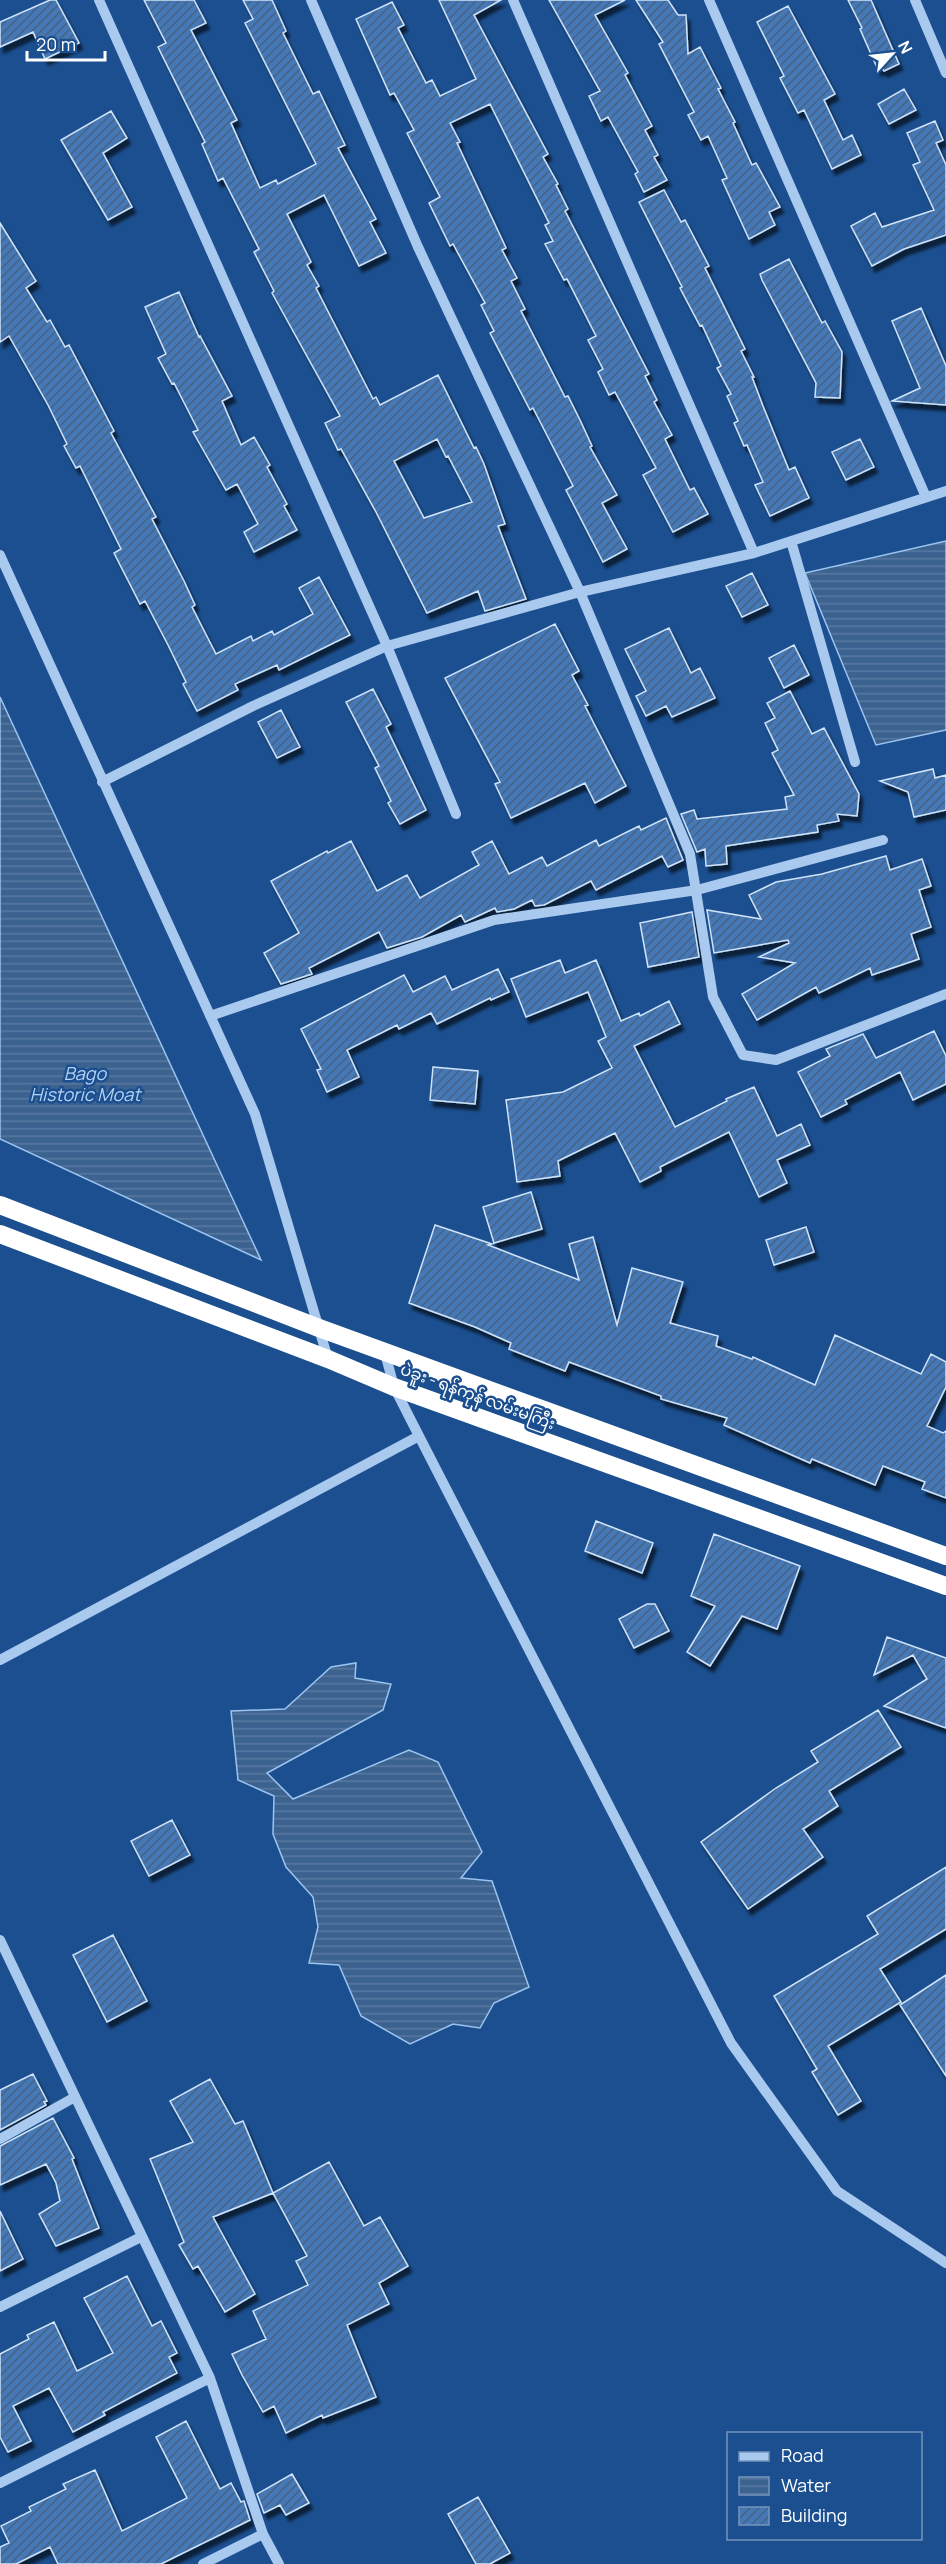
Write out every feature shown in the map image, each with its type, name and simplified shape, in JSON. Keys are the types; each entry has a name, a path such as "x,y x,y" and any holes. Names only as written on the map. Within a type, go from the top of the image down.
{"highway":[{"name":"ပဲခူး - ရန်ကုန် လမ်းမကြီး","path":"0,1205 385,1353 946,1556"},
{"name":"ပဲခူး - ရန်ကုန် လမ်းမကြီး","path":"0,1234 328,1359 394,1387 946,1586"}],"street":[{"path":"99,0 387,646 456,814"},
{"path":"311,0 418,248 580,592 690,854 698,890 713,997 743,1055 777,1060 946,994"},
{"path":"513,0 754,553"},
{"path":"709,0 926,497"},
{"path":"915,0 946,73"},
{"path":"102,782 253,706 387,646 580,592 754,553 946,491"},
{"path":"791,541 855,762"},
{"path":"0,555 255,1114 328,1359"},
{"path":"210,1016 494,920 698,890 884,840"},
{"path":"385,1353 394,1387 731,2043 837,2191 946,2263"},
{"path":"0,1660 419,1436"},
{"path":"0,1940 210,2378 263,2534 279,2564"},
{"path":"0,2139 75,2097"},
{"path":"0,2307 141,2237"},
{"path":"0,2483 210,2378"},
{"path":"203,2564 263,2534"}],"water":[{"path":"946,541 946,730 876,745 805,573"},
{"name":"Bago Historic Moat","path":"0,697 261,1260 0,1139"},
{"path":"356,1663 355,1678 391,1684 383,1710 267,1773 293,1799 409,1750 438,1762 482,1852 461,1878 492,1881 529,1987 494,2003 480,2028 453,2024 410,2044 361,2016 339,1965 309,1963 318,1927 313,1897 286,1867 273,1834 274,1796 238,1780 231,1711 285,1709 331,1667"}],"building":[{"path":"50,0 56,0 79,43 45,59 33,32 0,47 0,22"},
{"path":"144,0 194,0 206,23 191,30 237,120 231,123 260,188 276,180 278,184 316,164 245,23 253,19 243,0 272,0 286,31 283,33 313,94 319,91 345,145 338,148 376,219 370,222 386,253 359,266 324,195 287,214 311,262 307,265 319,286 316,288 373,399 376,397 380,405 438,375 484,464 505,524 498,526 526,599 485,611 478,591 427,613 376,512 341,449 338,450 325,423 340,416 272,293 274,291 254,252 259,249 223,178 218,181 202,144 205,142 158,47 166,43","holes":["437,439 446,457 448,456 472,502 424,518 394,461"]},
{"path":"439,0 501,0 474,15 548,154 543,157 558,184 556,185 568,209 565,211 649,374 645,376 657,400 654,402 672,435 665,439 690,490 694,488 708,514 673,532 643,475 656,468 615,392 609,395 598,372 603,369 588,340 596,336 567,279 564,280 545,244 553,241 545,225 549,223 490,104 450,123 506,248 502,250 517,278 511,281 525,309 521,311 565,397 568,396 592,446 590,447 617,495 602,503 627,549 603,562 566,490 573,486 533,408 530,410 490,333 494,331 481,305 485,303 453,244 450,246 429,203 440,197 407,133 414,130 394,93 390,95 356,19 392,2 404,25 398,28 426,83 432,80 440,96 476,79"},
{"path":"549,0 625,0 595,15 628,73 625,75 652,126 645,130 658,155 654,157 667,180 644,192 635,174 638,172 608,117 601,121 589,96 600,91"},
{"path":"636,0 668,0 678,15 686,15 688,54 700,47 721,88 718,89 735,122 733,123 752,165 756,163 780,207 769,212 775,225 749,239 722,180 727,178 708,136 701,140 688,115 694,112 659,44 663,42"},
{"path":"848,0 871,0 899,64 884,71 882,68 878,70 860,29 862,28"},
{"path":"788,6 835,94 824,100 843,140 852,135 861,155 832,169 804,110 798,113 780,78 784,76 757,22"},
{"path":"904,89 916,110 889,124 878,104"},
{"path":"111,111 127,138 103,153 132,207 108,220 61,140"},
{"path":"935,121 943,140 936,143 946,165 946,235 904,249 872,266 851,226 875,213 882,227 934,210 913,165 920,162 907,133"},
{"path":"664,190 681,222 685,220 709,266 705,268 745,349 741,351 754,377 752,377 789,470 795,467 809,498 770,516 755,485 763,482 747,445 744,446 734,423 738,421 727,396 731,394 717,368 721,366 639,202"},
{"path":"0,223 36,281 26,288 47,322 50,320 65,347 69,345 114,431 111,433 156,517 152,519 184,581 195,605 192,607 216,654 251,636 253,641 272,631 274,635 313,614 299,588 319,577 350,635 279,670 277,665 235,684 238,690 197,711 183,684 186,682 145,601 140,604 114,553 121,549 80,466 76,468 64,446 67,444 48,405 9,336 0,342"},
{"path":"789,259 822,323 825,321 842,352 840,398 815,397 816,383 762,280 760,274"},
{"path":"179,292 199,337 232,396 222,401 241,445 254,437 270,465 267,467 287,504 284,506 297,530 254,552 244,532 258,524 237,484 226,490 193,432 198,430 174,383 172,384 158,358 166,354 145,307"},
{"path":"921,308 946,366 946,405 892,401 920,388 892,321"},
{"path":"860,439 874,467 846,480 832,452"},
{"path":"752,573 768,605 742,617 726,586"},
{"path":"555,624 579,671 572,675 588,705 585,706 626,786 595,803 585,783 511,818 495,784 500,782 445,678"},
{"path":"669,628 691,673 700,668 715,698 672,717 666,706 646,716 636,696 646,691 625,649"},
{"path":"794,645 809,675 784,688 769,658"},
{"path":"373,689 391,724 386,727 426,810 400,824 388,803 391,801 375,768 379,766 346,702"},
{"path":"790,691 812,734 824,728 859,794 857,816 837,814 839,821 817,825 818,832 726,846 727,864 706,866 705,849 697,852 681,814 694,810 697,819 787,809 785,797 794,795 772,753 778,750 765,723 775,718 767,703"},
{"path":"281,710 300,747 277,758 258,722"},
{"path":"933,769 935,778 946,775 946,810 914,817 908,792 880,781"},
{"path":"666,818 683,860 668,867 662,856 596,890 591,881 544,905 535,906 532,900 514,909 497,912 495,908 465,922 461,915 422,937 387,948 379,932 309,968 312,974 281,984 264,953 299,933 271,881 351,841 377,891 407,875 420,898 479,865 472,852 492,841 509,874 542,857 547,866 596,840 599,846 639,826 641,830"},
{"path":"886,856 890,870 922,859 931,886 919,890 931,927 911,934 919,959 872,975 870,968 819,993 816,987 757,1020 742,994 795,963 759,957 789,943 788,940 714,953 707,910 761,919 749,895 776,882 822,874"},
{"path":"692,912 699,957 648,967 640,923"},
{"path":"560,960 565,973 596,960 621,1021 639,1013 640,1016 669,1001 680,1024 634,1046 675,1127 727,1101 726,1099 754,1087 777,1136 801,1124 810,1145 777,1160 787,1183 759,1197 729,1132 660,1167 661,1171 640,1182 615,1133 558,1161 560,1176 517,1182 506,1100 563,1092 612,1068 598,1041 606,1037 588,992 526,1017 511,979"},
{"path":"498,969 509,992 491,1000 490,998 437,1024 431,1013 399,1029 397,1025 347,1050 359,1077 327,1092 317,1070 321,1069 301,1029 404,975 413,992 445,976 452,990"},
{"path":"934,1031 946,1056 946,1084 913,1100 900,1072 845,1100 847,1104 821,1117 798,1072 830,1056 826,1049 863,1034 876,1058"},
{"path":"433,1067 478,1071 475,1104 430,1100"},
{"path":"531,1192 542,1229 494,1243 483,1207"},
{"path":"435,1225 492,1244 488,1245 579,1280 569,1244 593,1237 617,1325 632,1268 683,1282 670,1323 718,1336 716,1346 752,1359 753,1357 815,1385 835,1335 921,1374 931,1354 946,1362 946,1387 927,1426 943,1433 946,1431 946,1498 922,1489 925,1482 883,1466 875,1485 812,1459 810,1463 724,1425 727,1418 661,1399 661,1396 569,1362 565,1371 509,1349 511,1343 475,1327 409,1303"},
{"path":"806,1227 814,1252 774,1265 766,1240"},
{"path":"596,1521 653,1543 642,1573 585,1551"},
{"path":"714,1534 800,1566 777,1629 742,1616 710,1666 687,1652 715,1606 691,1596"},
{"path":"647,1604 655,1604 669,1631 634,1648 619,1619"},
{"path":"887,1637 946,1658 946,1728 884,1706 927,1679 913,1655 874,1675"},
{"path":"878,1710 901,1747 829,1791 838,1806 803,1829 823,1857 748,1909 701,1842 776,1788 818,1762 811,1751"},
{"path":"172,1820 190,1855 149,1876 131,1841"},
{"path":"946,1867 946,1929 880,1969 901,2002 828,2046 861,2101 838,2115 812,2072 817,2069 774,1996 878,1934 867,1916"},
{"path":"113,1935 147,2001 107,2022 73,1955"},
{"path":"946,1975 946,2076 900,2005"},
{"path":"33,2074 47,2101 44,2102 46,2105 0,2130 0,2090"},
{"path":"210,2079 235,2124 243,2121 273,2193 213,2217 255,2294 225,2312 198,2266 193,2269 179,2245 184,2242 150,2159 193,2142 170,2101"},
{"path":"53,2118 74,2158 72,2159 99,2228 56,2246 39,2214 60,2201 56,2183 46,2164 0,2185 0,2146"},
{"path":"329,2162 364,2226 380,2217 408,2266 379,2283 389,2304 347,2325 376,2397 323,2418 322,2415 286,2433 274,2406 263,2412 232,2354 266,2339 253,2311 308,2285 296,2261 307,2256 273,2193"},
{"path":"0,2211 23,2259 0,2271"},
{"path":"127,2276 152,2326 161,2321 177,2353 169,2357 177,2373 103,2412 105,2415 73,2432 49,2388 13,2406 31,2441 8,2452 0,2437 0,2354 29,2339 27,2335 54,2322 77,2371 113,2353 84,2298"},
{"path":"186,2421 220,2489 231,2483 241,2502 244,2501 250,2520 161,2564 58,2564 50,2547 16,2564 0,2564 0,2547 9,2543 1,2526 31,2511 29,2507 66,2489 63,2484 95,2470 122,2531 187,2498 156,2437"},
{"path":"292,2474 309,2503 286,2515 280,2505 264,2513 257,2494"},
{"path":"478,2497 510,2553 490,2564 476,2564 448,2514"}]}
